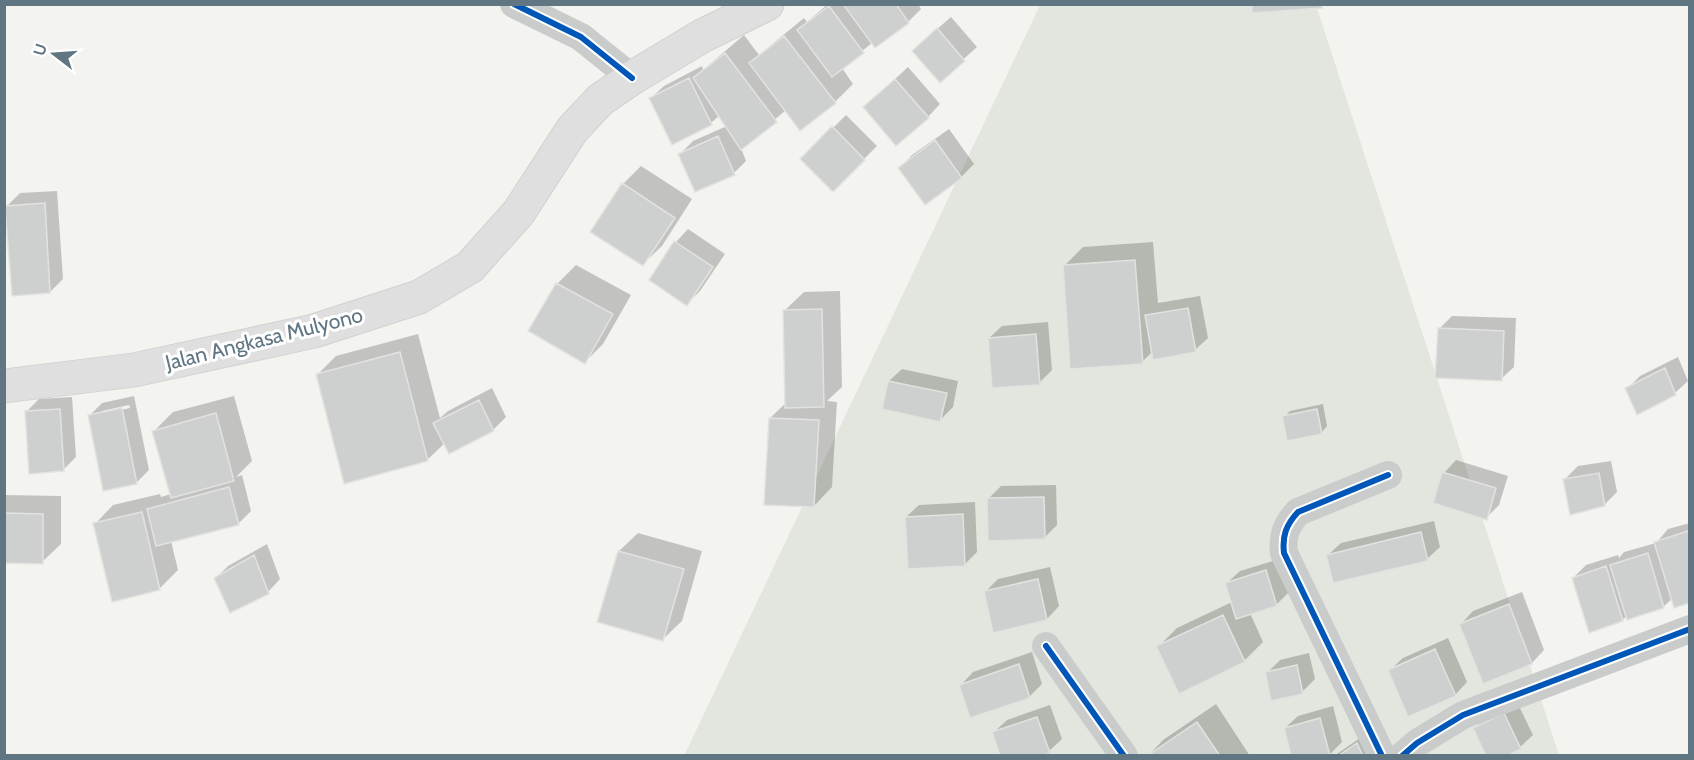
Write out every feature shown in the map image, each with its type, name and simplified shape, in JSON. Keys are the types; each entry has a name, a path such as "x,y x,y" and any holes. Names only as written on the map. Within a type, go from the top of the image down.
{"main road":[{"name":"Jalan Angkasa Mulyono","path":"4,386 146,368 314,331 419,297 470,267 519,212 573,130 600,100 702,36 767,4"}],"street":[{"path":"514,4 581,36 632,78"},
{"path":"1382,756 1284,553 1283,540 1289,523 1298,513 1388,475"},
{"path":"1402,756 1417,743 1463,715 1689,629"},
{"path":"1046,646 1124,756"}],"shaded area":[{"path":"1040,5 1316,5 1559,755 684,756"}],"building":[{"path":"843,4 896,4 909,23 875,48"},
{"path":"1252,4 1321,4 1322,8 1252,13"},
{"path":"829,6 864,53 832,77 797,30"},
{"path":"937,28 965,61 940,83 912,51"},
{"path":"784,36 836,103 800,131 749,63"},
{"path":"725,53 777,122 741,150 693,78"},
{"path":"689,78 712,125 672,145 649,98"},
{"path":"895,79 929,118 896,146 863,107"},
{"path":"832,126 865,160 833,192 800,159"},
{"path":"718,136 735,175 695,192 678,154"},
{"path":"935,140 962,178 925,205 898,168"},
{"path":"622,183 675,218 643,266 590,232"},
{"path":"45,203 50,293 12,296 5,206"},
{"path":"674,241 713,267 687,306 649,280"},
{"path":"1135,260 1143,364 1070,369 1063,265"},
{"path":"556,283 613,314 585,364 528,331"},
{"path":"1188,308 1196,352 1153,360 1145,315"},
{"path":"822,309 824,407 785,408 783,310"},
{"path":"1438,328 1504,331 1502,381 1435,378"},
{"path":"1036,334 1040,385 992,388 988,338"},
{"path":"400,352 428,461 344,484 316,374"},
{"path":"1665,368 1676,395 1637,415 1625,388"},
{"path":"888,381 947,393 940,422 882,409"},
{"path":"479,400 494,431 449,454 433,423"},
{"path":"122,408 137,484 103,491 88,415"},
{"path":"60,409 64,471 29,474 25,411"},
{"path":"1317,409 1322,434 1287,441 1282,416"},
{"path":"216,413 234,481 171,498 152,431"},
{"path":"769,418 819,420 814,507 764,505"},
{"path":"1442,472 1496,488 1487,520 1433,503"},
{"path":"1599,473 1605,506 1570,515 1563,479"},
{"path":"229,487 239,525 156,546 147,509"},
{"path":"1044,497 1045,539 988,541 987,498"},
{"path":"142,512 160,590 112,602 93,523"},
{"path":"4,513 43,514 43,564 4,563"},
{"path":"963,514 965,566 908,569 905,517"},
{"path":"1688,531 1690,538 1690,603 1674,608 1654,542"},
{"path":"1421,532 1428,561 1333,583 1326,555"},
{"path":"618,551 684,569 663,641 597,622"},
{"path":"1648,553 1664,608 1627,620 1610,565"},
{"path":"254,555 269,594 230,613 214,578"},
{"path":"1606,566 1623,621 1589,633 1572,578"},
{"path":"1266,570 1277,606 1236,619 1225,583"},
{"path":"1038,579 1047,620 993,633 984,591"},
{"path":"1509,604 1532,664 1483,684 1459,624"},
{"path":"1223,615 1245,662 1179,694 1156,646"},
{"path":"1435,649 1456,696 1408,717 1388,670"},
{"path":"1019,664 1030,698 970,718 959,685"},
{"path":"1297,665 1303,694 1271,701 1265,672"},
{"path":"1504,713 1521,749 1507,756 1486,756 1473,728"},
{"path":"1037,717 1050,753 1042,756 1000,756 992,732"},
{"path":"1320,718 1330,756 1291,756 1284,728"},
{"path":"1197,722 1220,756 1147,756"},
{"path":"1357,743 1363,756 1338,756"}],"cycle path":[{"path":"514,4 581,37 632,78"},
{"path":"1382,756 1284,553 1284,536 1290,522 1298,512 1388,475"},
{"path":"1402,756 1417,743 1463,715 1690,629"},
{"path":"1046,646 1124,756"}]}
